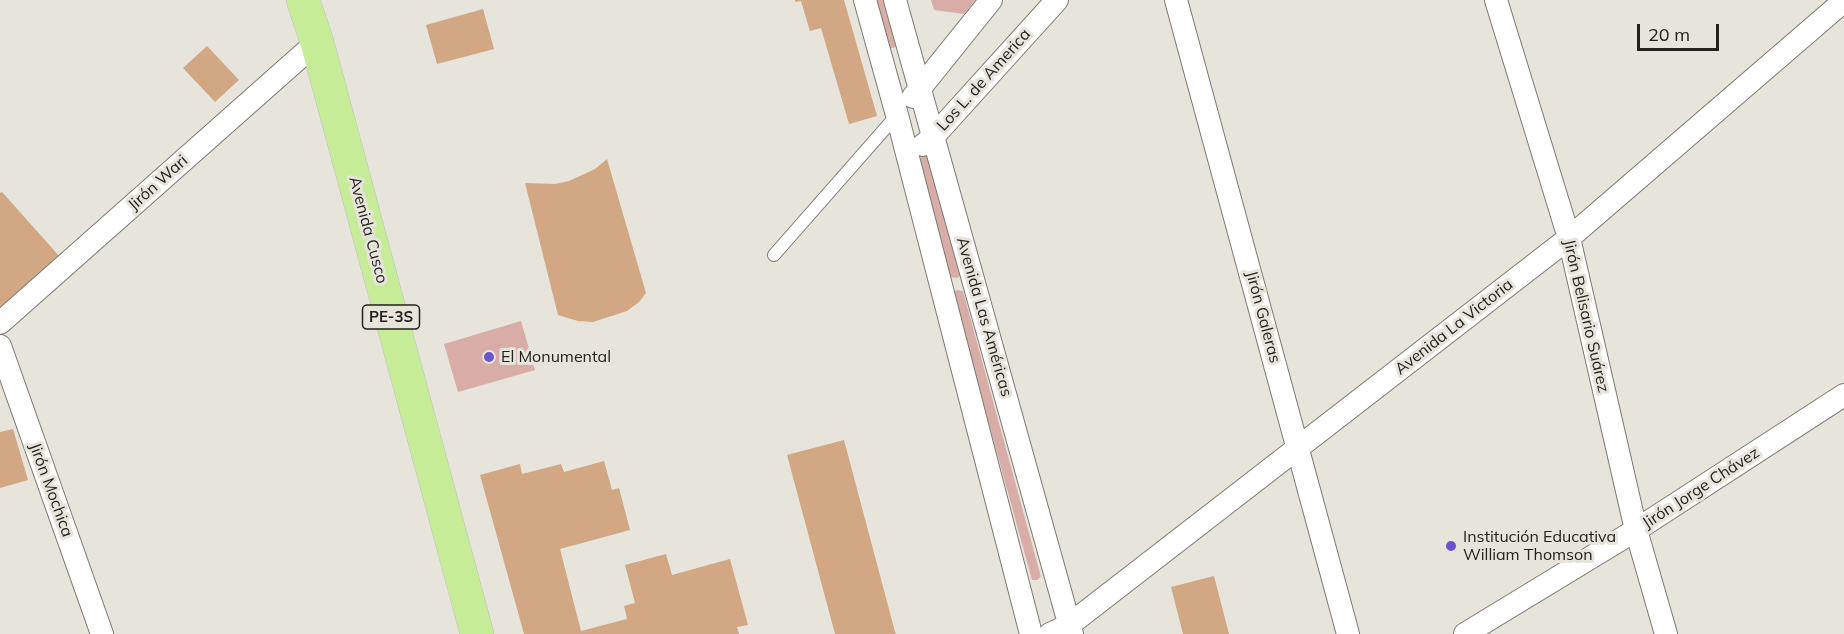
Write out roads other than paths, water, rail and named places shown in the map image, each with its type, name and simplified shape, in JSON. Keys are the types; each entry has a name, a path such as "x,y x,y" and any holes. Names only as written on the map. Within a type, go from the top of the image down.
{"highway":[{"name":"Avenida Cusco","path":"303,0 477,634"}],"street":[{"name":"Avenida Las Américas","path":"865,0 908,156 1031,634"},
{"name":"Avenida Las Américas","path":"895,0 1064,631"},
{"path":"897,115 920,90 991,0"},
{"name":"Jirón Galeras","path":"1176,0 1299,446 1348,634"},
{"name":"Jirón Belisario Suárez","path":"1496,0 1569,238 1636,530 1666,634"},
{"name":"Los L. de America","path":"908,156 933,137 1054,1"},
{"name":"Avenida La Victoria","path":"1064,631 1569,238 1844,1"},
{"name":"Jirón Wari","path":"0,323 316,42"},
{"name":"Jirón Mochica","path":"0,346 102,634"},
{"name":"Jirón Jorge Chávez","path":"1465,634 1636,530 1844,395"}],"lane":[{"path":"774,255 897,115"}],"place":[{"name":"El Monumental","path":"489,357"},
{"name":"Institución Educativa William Thomson","path":"1451,546"}]}
